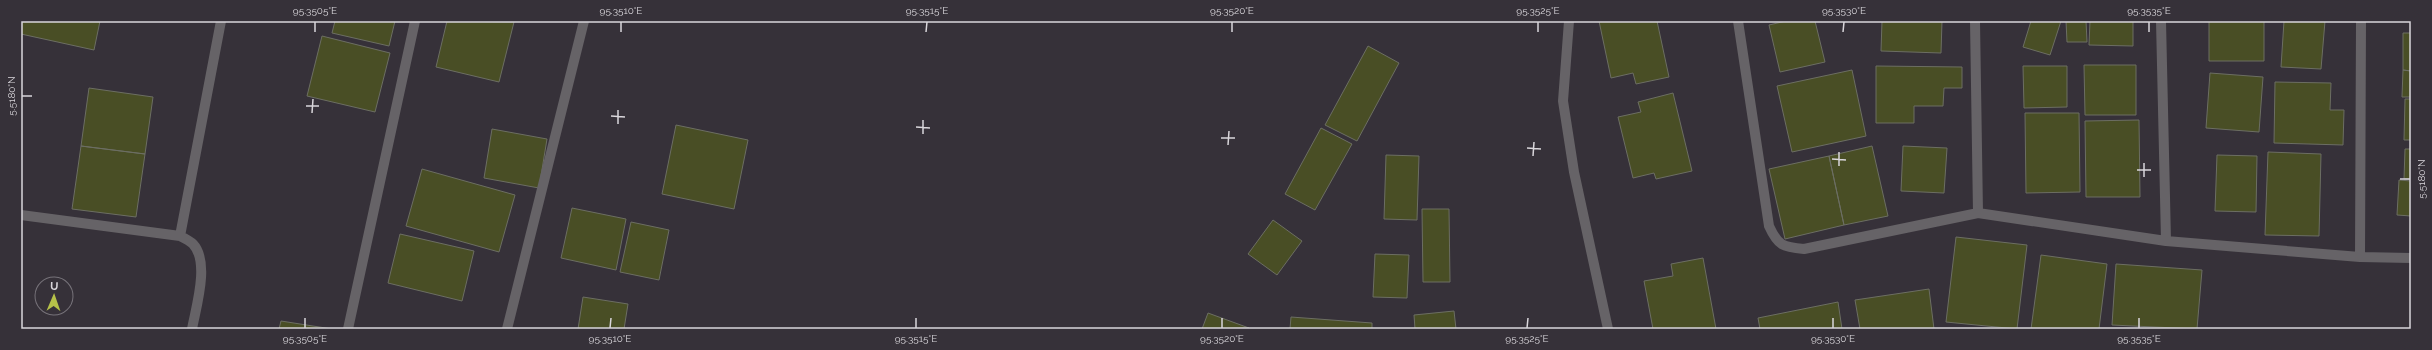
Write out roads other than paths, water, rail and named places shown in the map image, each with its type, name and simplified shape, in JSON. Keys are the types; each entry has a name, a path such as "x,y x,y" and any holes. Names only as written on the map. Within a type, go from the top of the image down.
{"street":[{"path":"180,236 220,21"},
{"path":"348,329 416,21"},
{"path":"507,329 584,21"},
{"path":"1569,21 1563,101 1574,172 1608,329"},
{"path":"1738,21 1769,226 1776,241 1788,248 1804,249 1978,213 2166,241 2360,257 2411,258"},
{"path":"1975,21 1978,213"},
{"path":"2161,21 2166,241"},
{"path":"2360,21 2360,257"},
{"path":"21,215 180,236 193,243 200,255 201,277 192,329"}]}
